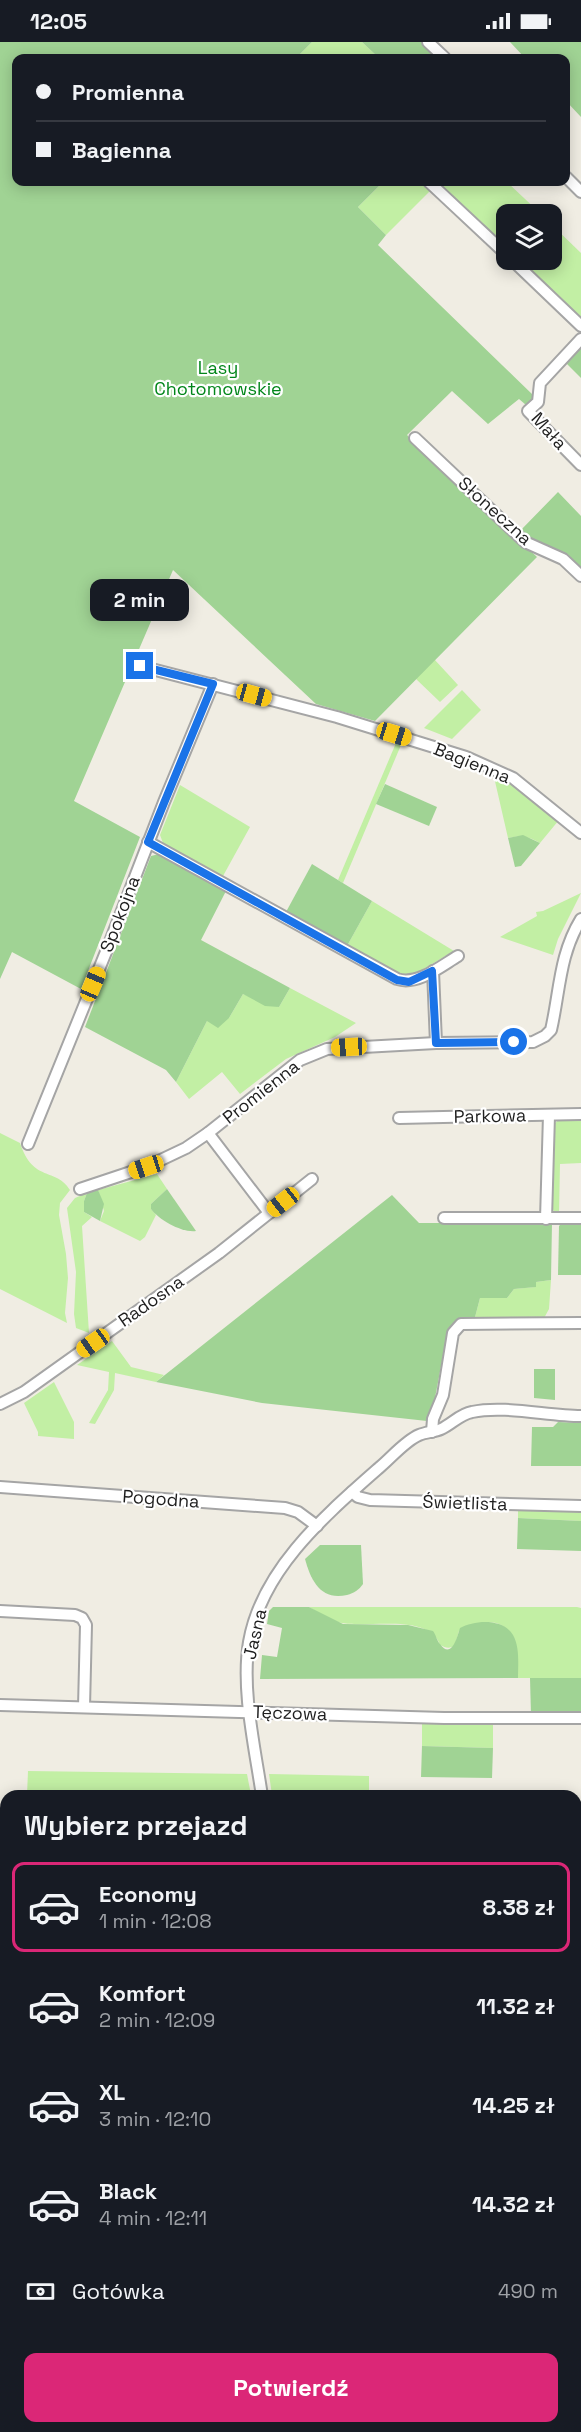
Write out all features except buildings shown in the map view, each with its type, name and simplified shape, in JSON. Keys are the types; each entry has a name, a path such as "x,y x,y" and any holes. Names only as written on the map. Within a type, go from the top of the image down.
{"street":[{"path":"428,42 441,54"},
{"path":"570,181 581,192"},
{"path":"433,186 496,245"},
{"path":"522,270 581,326"},
{"name":"Mała","path":"581,339 540,383 538,402 528,411 581,465"},
{"name":"Słoneczna","path":"415,438 525,542 564,559 581,576"},
{"name":"Bagienna","path":"140,666 337,717 466,757 513,778 581,833"},
{"name":"Spokojna","path":"28,1144 213,684"},
{"path":"148,842 404,982 432,971 458,956"},
{"name":"Promienna","path":"80,1189 146,1167 186,1148 300,1060 316,1052 327,1049 436,1043 533,1042 545,1036 550,1030 565,955 572,934 581,919"},
{"path":"432,971 436,1043"},
{"name":"Parkowa","path":"399,1118 581,1114"},
{"path":"546,1219 549,1115"},
{"path":"208,1133 269,1213"},
{"name":"Radosna","path":"0,1404 24,1392 219,1253 312,1179"},
{"path":"444,1218 581,1218"},
{"path":"432,1432 433,1419 443,1395 453,1333 457,1326 461,1324 581,1323"},
{"name":"Jasna","path":"261,1790 247,1662 253,1627 266,1592 289,1559 317,1526 411,1440 472,1412 523,1411 555,1416 581,1416"},
{"name":"Pogodna","path":"0,1486 285,1508 298,1512 317,1526"},
{"name":"Świetlista","path":"352,1492 358,1497 370,1500 581,1506"},
{"path":"0,1611 75,1615 84,1621 86,1625 84,1707"},
{"name":"Tęczowa","path":"0,1705 444,1718 581,1718"}],"green space":[{"name":"Lasy Chotomowskie","path":"0,42 312,42 300,54 12,54 12,186 379,186 358,207 386,235 378,245 534,396 530,404 526,405 519,399 488,424 452,391 407,435 537,557 375,721 316,704 173,570 74,801 140,837 81,989 12,952 0,979"},
{"path":"312,42 362,42 375,54 300,54"},
{"path":"362,42 424,42 436,54 375,54"},
{"path":"510,42 581,42 581,117 570,105 570,54 521,54"},
{"path":"379,186 429,186 432,189 386,235 358,207"},
{"path":"441,186 511,186 530,204 496,204 496,240"},
{"path":"562,235 581,253 581,323 526,270 562,270"},
{"path":"581,343 581,378 564,361"},
{"path":"558,492 581,516 581,568 564,552 538,546 520,531"},
{"path":"434,659 458,685 440,702 415,678"},
{"path":"462,690 481,710 452,739 424,728"},
{"path":"396,743 401,745 343,883 338,880"},
{"path":"496,775 516,786 559,820 540,843 524,837 508,838 494,777"},
{"path":"385,784 437,807 429,826 376,804"},
{"path":"180,785 250,827 223,876 163,843 160,835"},
{"path":"523,835 540,843 521,866 515,867 508,838"},
{"path":"159,854 226,891 201,940 290,988 279,1007 265,1006 243,994 229,1018 218,1028 207,1021 176,1082 166,1070 85,1027 151,856"},
{"path":"312,864 372,901 347,946 286,912"},
{"path":"581,893 558,939 553,955 500,937 537,916 536,912 543,911"},
{"path":"372,901 454,951 410,977 404,977 347,946"},
{"path":"290,988 356,1023 335,1037 286,1059 240,1094 222,1072 189,1099 176,1082 207,1021 229,1018 243,994 279,1007"},
{"path":"561,1118 581,1119 581,1163 560,1164 559,1214 554,1213 551,1201 554,1124"},
{"path":"0,1133 20,1143 31,1164 64,1183 70,1190 60,1203 59,1215 68,1278 65,1313 67,1323 0,1289"},
{"path":"157,1174 167,1189 151,1204 151,1209 156,1215 145,1237 140,1241 100,1221 104,1211 98,1190"},
{"path":"167,1189 196,1231 184,1230 171,1225 151,1209 151,1204"},
{"path":"98,1190 104,1204 100,1221 84,1212 87,1193"},
{"path":"87,1193 84,1212 92,1217 82,1226 89,1333 76,1328 74,1314 76,1272 67,1208 75,1198"},
{"path":"392,1195 419,1223 552,1223 551,1280 536,1282 536,1287 514,1289 507,1298 480,1298 474,1321 461,1320 447,1335 434,1403 427,1421 262,1403 156,1382"},
{"path":"562,1223 581,1223 581,1275 558,1275 559,1226"},
{"path":"551,1280 549,1309 543,1320 474,1321 480,1298 507,1298 514,1289 535,1287 536,1282"},
{"path":"112,1341 131,1367 164,1375 156,1382 115,1373 114,1390 95,1424 89,1423 108,1390 109,1372 77,1365"},
{"path":"534,1369 555,1369 555,1400 534,1398"},
{"path":"54,1382 74,1422 74,1439 38,1436 24,1403"},
{"path":"558,1422 581,1423 581,1466 531,1466 532,1427 553,1427"},
{"path":"518,1508 581,1509 581,1521 518,1518"},
{"path":"518,1518 581,1521 581,1551 517,1549"},
{"path":"320,1545 361,1545 363,1584 358,1590 338,1596 330,1595 318,1588 310,1575 305,1559"},
{"path":"273,1607 309,1607 343,1624 408,1625 433,1631 439,1643 448,1650 454,1645 460,1628 473,1623 496,1623 508,1629 517,1645 518,1678 260,1679 262,1655 277,1657 282,1628 267,1624 269,1611"},
{"path":"309,1607 581,1608 581,1678 518,1678 516,1648 512,1637 499,1624 488,1622 459,1631 455,1645 448,1648 440,1645 434,1635 411,1625 342,1623 329,1619"},
{"path":"530,1678 581,1678 581,1716 531,1715"},
{"path":"422,1724 493,1724 493,1748 422,1746"},
{"path":"422,1746 493,1748 492,1778 421,1777"},
{"path":"28,1771 247,1774 250,1790 27,1790"},
{"path":"269,1774 369,1776 369,1790 271,1790"}],"route":[{"path":"140,666 213,684 148,842 397,980 409,982 432,971 436,1043 514,1042"}]}
